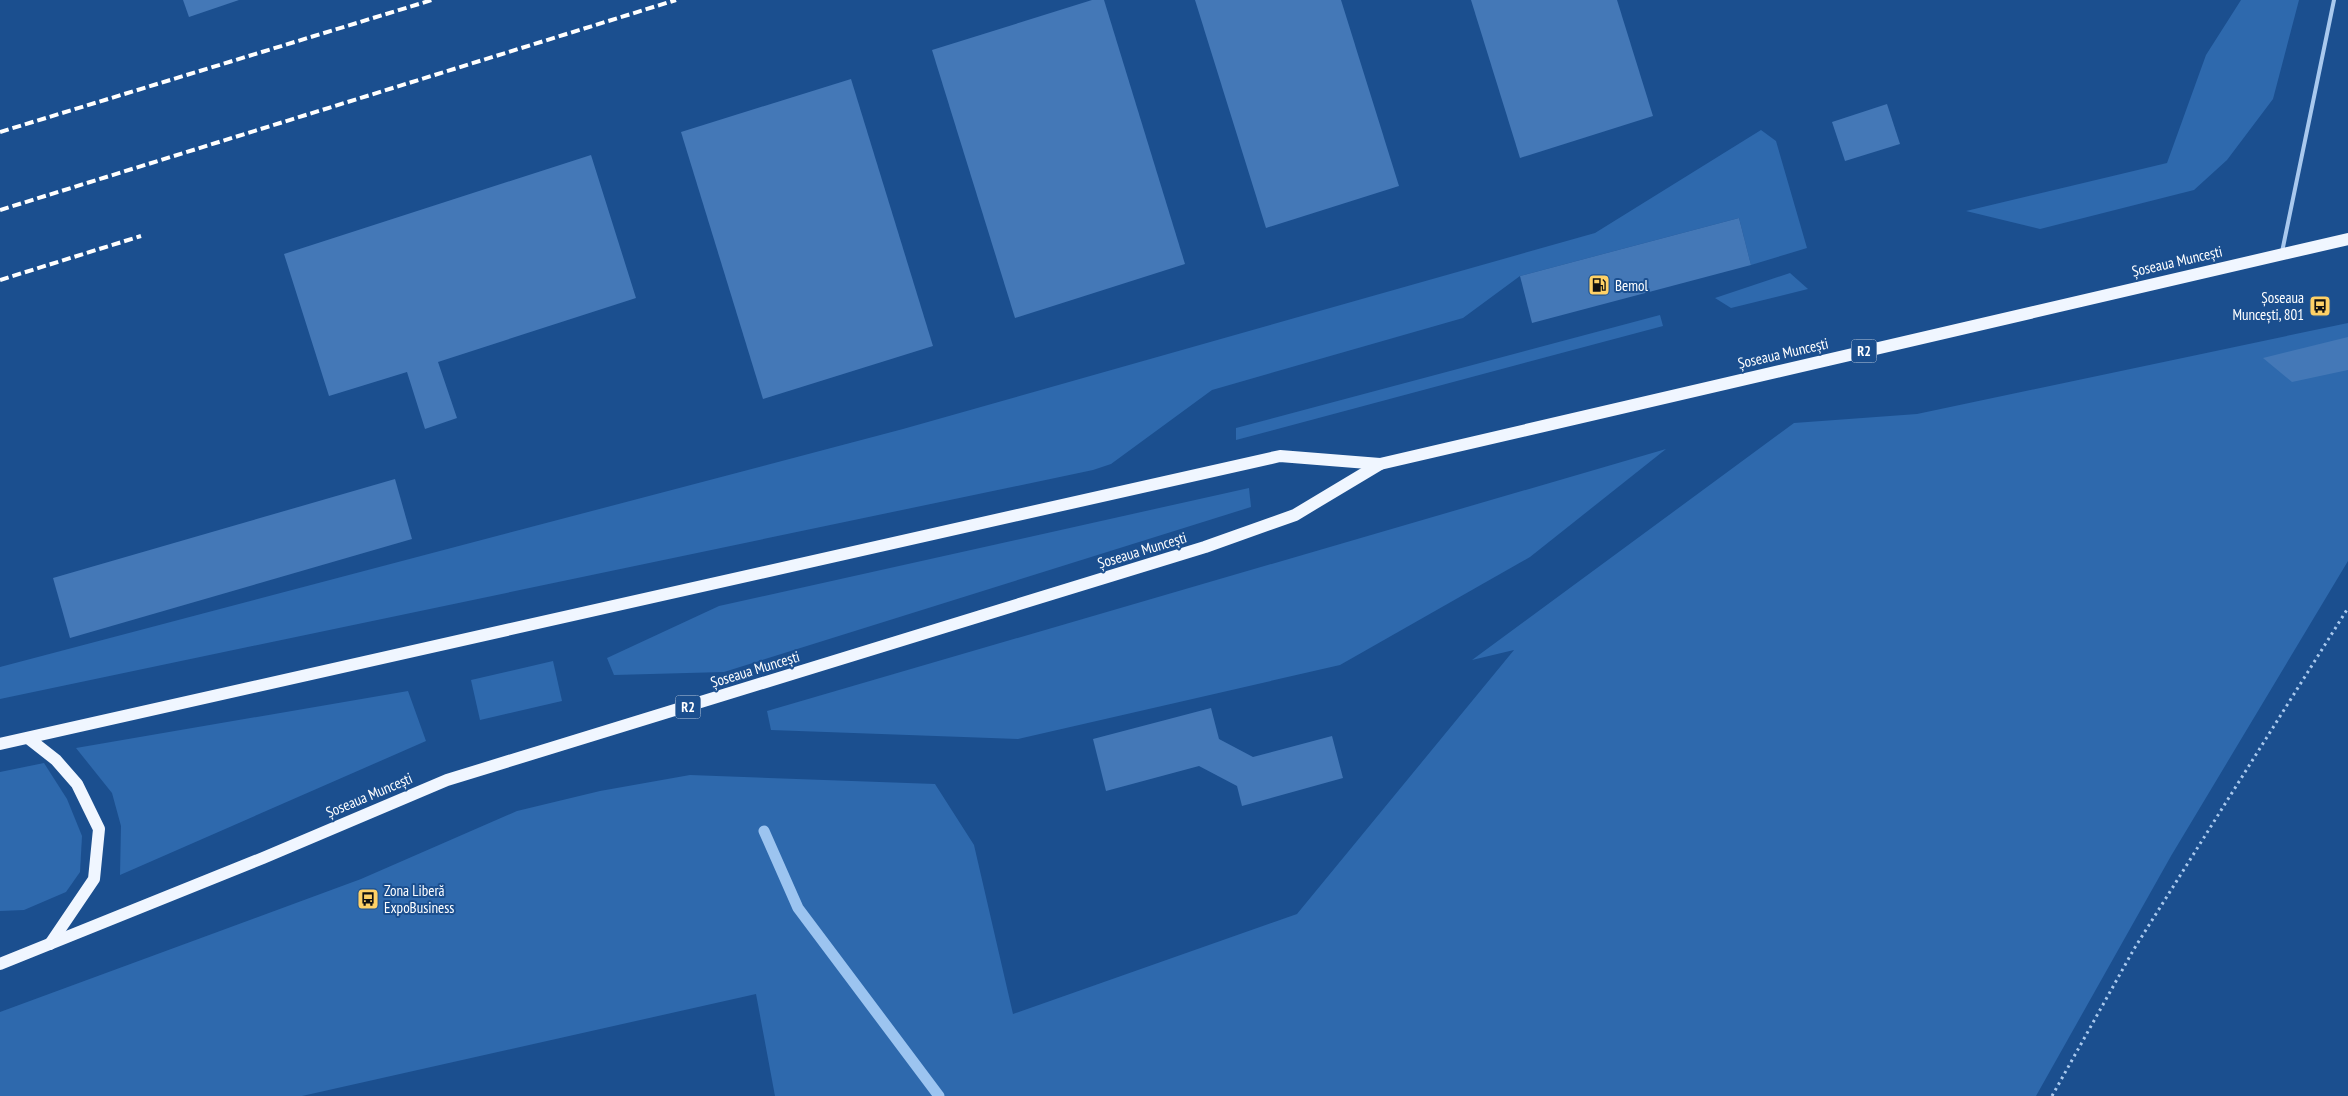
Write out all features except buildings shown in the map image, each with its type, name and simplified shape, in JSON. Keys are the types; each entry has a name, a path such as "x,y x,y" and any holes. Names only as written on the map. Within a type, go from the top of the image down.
{"main road":[{"name":"Șoseaua Muncești","path":"0,964 263,858 448,780 1196,550 1286,518 1380,464 2348,238"},
{"name":"Șoseaua Muncești","path":"0,744 1280,456 1380,464"},
{"path":"28,738 56,760 77,784 99,829 94,879 50,944"}],"lane":[{"path":"2281,254 2334,0"}],"path":[{"path":"2052,1096 2134,950 2348,608"}],"shaded area":[{"path":"2241,0 2299,0 2273,99 2227,160 2194,190 2040,229 1966,211 2167,163 2206,55"},
{"path":"1761,130 1776,141 1807,248 1751,265 1739,218 1520,276 1463,318 1212,390 1111,464 1093,470 0,699 0,667 903,429 1595,233"},
{"path":"1790,273 1808,289 1731,308 1715,298"},
{"path":"1660,315 1663,326 1236,440 1236,428"},
{"path":"2348,323 2348,561 2171,856 2036,1096 775,1096 756,994 302,1096 0,1096 0,1012 361,879 517,811 600,791 690,775 935,784 974,845 1013,1014 1297,914 1514,650 1472,660 1794,423 1917,414"},
{"path":"1666,449 1530,557 1340,665 1018,739 771,730 767,711"},
{"path":"1249,488 1251,507 724,672 614,675 607,658 719,606"},
{"path":"553,661 562,701 480,720 471,680"},
{"path":"408,691 426,741 120,875 121,826 112,793 76,748"},
{"path":"44,763 67,799 82,836 80,872 66,892 24,910 0,911 0,772"}],"waterway":[{"path":"764,831 798,908 939,1096"}],"railway":[{"path":"0,132 432,0"},
{"path":"0,210 676,0"},
{"path":"0,280 141,236"}],"place":[{"name":"Bemol","path":"1599,285"},
{"name":"Șoseaua Muncești, 801","path":"2320,306"},
{"name":"Zona Liberă ExpoBusiness","path":"368,899"}]}
